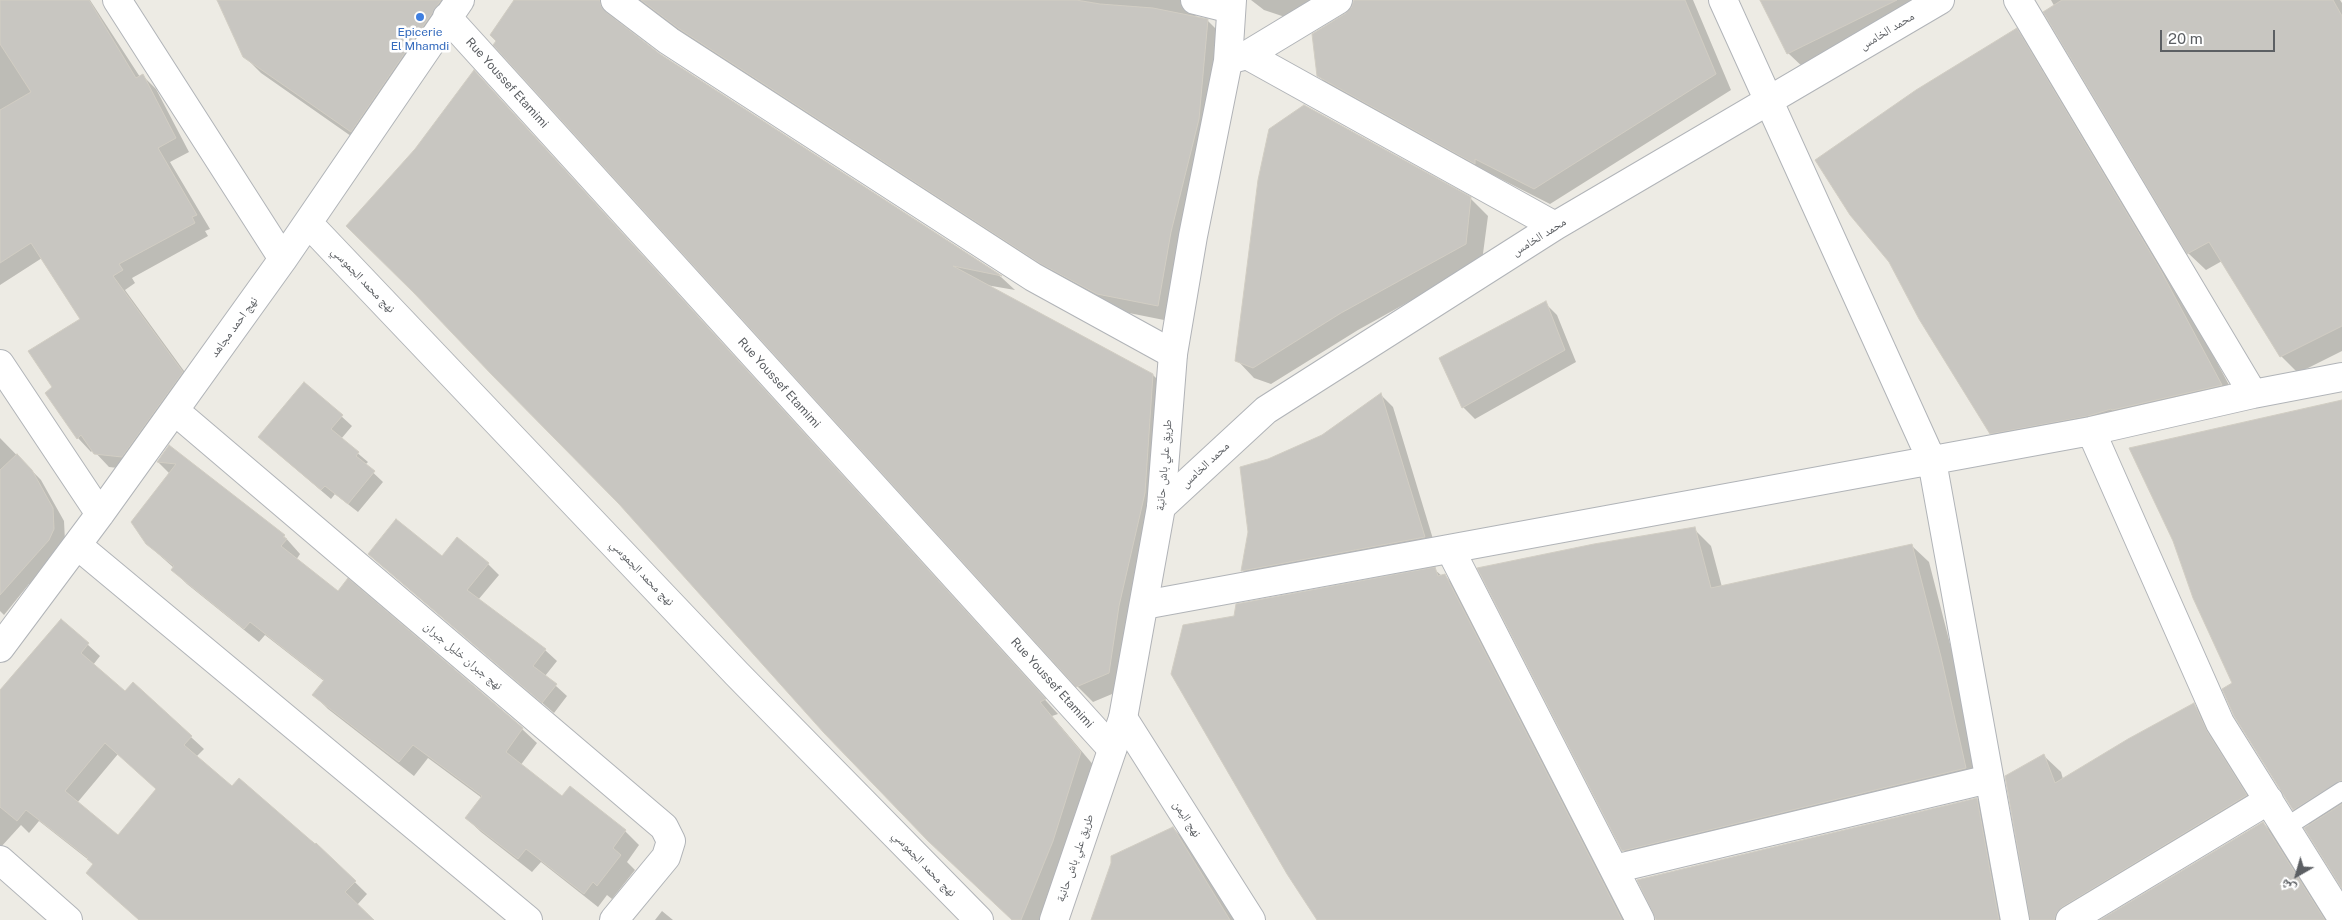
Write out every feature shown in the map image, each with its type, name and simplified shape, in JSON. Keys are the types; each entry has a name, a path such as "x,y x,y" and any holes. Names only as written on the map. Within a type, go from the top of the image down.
{"street":[{"path":"117,0 283,260"},
{"path":"616,0 669,41 1033,277 1173,354"},
{"path":"1195,0 1231,5"},
{"path":"1238,58 1338,0"},
{"path":"1723,0 1932,462 2016,920"},
{"name":"محمد الخامس","path":"1161,507 1266,410 1555,226 1940,0"},
{"path":"2018,0 2253,394"},
{"name":"طريق علي باش حانبة","path":"1054,920 1123,718 1161,507 1173,354 1193,236 1238,58 1231,5"},
{"name":"نهج احمد مجاهد","path":"0,648 100,514 283,260 453,8"},
{"name":"Rue Youssef Etamimi","path":"453,8 1112,749"},
{"path":"1238,58 1555,226"},
{"name":"نهج محمد الجموسي","path":"308,223 738,674 979,920"},
{"path":"0,364 100,514"},
{"path":"1144,605 1932,462 2091,431 2253,394 2342,377"},
{"name":"نهج جبران خليل جبران","path":"175,411 664,827 671,841 666,857 614,920"},
{"path":"2091,431 2220,723 2342,918"},
{"path":"77,545 528,920"},
{"path":"1450,549 1640,920"},
{"name":"نهج اليمن","path":"1123,718 1251,920"},
{"path":"1614,869 1989,779"},
{"path":"2070,920 2269,800"},
{"path":"0,860 68,920"}],"lane":[{"path":"2286,827 2342,791"}],"building":[{"path":"0,0 89,0 136,78 143,74 176,138 158,148 197,215 192,217 195,223 119,264 123,270 113,276 183,372 122,457 94,454 81,435 77,439 45,393 52,387 28,351 80,319 31,243 0,263 0,110 31,92 0,44"},
{"path":"217,0 441,0 351,132 243,57"},
{"path":"514,0 600,0 601,6 606,12 660,54 1002,276 953,266 1153,374 1145,493 1119,606 1109,673 1076,687 493,45 496,41 490,35"},
{"path":"641,0 1076,0 1153,8 1208,19 1199,119 1171,232 1158,306 1097,294 1041,264 678,28"},
{"path":"1354,0 1685,0 1716,74 1534,189 1475,159 1475,164 1317,76 1312,34 1346,13 1351,8"},
{"path":"1760,0 1897,0 1787,54"},
{"path":"2062,0 2333,0 2342,16 2342,326 2280,357 2209,242 2187,254 2043,12"},
{"path":"2017,28 2160,269 2222,385 2111,409 2088,416 1990,434 1919,319 1889,262 1850,215 1815,160 1916,90"},
{"path":"474,70 1046,699 1040,702 1081,752 1053,841 1021,920 1012,920 928,841 824,733 619,504 414,293 346,226 415,149"},
{"path":"1304,105 1471,197 1466,244 1341,313 1253,368 1235,361 1258,180 1269,129"},
{"path":"1546,301 1565,350 1462,408 1439,358"},
{"path":"304,382 343,415 331,429 359,452 356,456 375,471 348,504 325,486 321,490 258,437"},
{"path":"1381,393 1425,537 1241,571 1248,532 1240,467 1268,459 1322,435"},
{"path":"2342,400 2342,780 2293,810 2234,716 2222,689 2232,683 2193,598 2173,541 2129,448"},
{"path":"169,445 285,535 283,537 287,539 281,546 338,591 348,578 523,728 506,752 562,796 570,786 626,830 613,848 621,855 597,886 593,882 584,894 526,849 518,859 465,818 482,796 413,745 399,762 312,695 324,680 250,622 244,629 171,570 174,566 146,544 131,522 176,464 157,462"},
{"path":"17,454 32,470 53,508 54,529 49,540 0,595 0,470"},
{"path":"396,519 442,556 457,537 489,563 467,590 546,649 533,666 557,684 542,703 368,554"},
{"path":"1695,527 1711,588 1912,544 1941,657 1966,768 1622,851 1477,568 1594,544"},
{"path":"1435,567 1438,576 1445,574 1622,920 1317,920 1287,874 1171,674 1183,625 1234,616 1236,604"},
{"path":"61,619 89,643 81,653 125,691 133,682 192,736 184,745 232,786 239,778 316,843 356,881 345,892 374,920 139,920 86,873 93,864 88,858 26,810 17,821 0,807 0,690","holes":["105,743 156,789 118,835 65,791"]},
{"path":"2194,703 2207,731 2247,795 2062,907 2057,912 2054,920 2030,920 2005,776 2044,754 2055,783 2128,739"},
{"path":"1977,798 1999,920 1656,920 1637,880"},
{"path":"2342,804 2342,889 2304,828"},
{"path":"2263,822 2325,920 2100,920"},
{"path":"1173,827 1230,920 1091,920 1111,863 1111,856"}],"place":[{"name":"Epicerie El Mhamdi","path":"420,17"}]}
